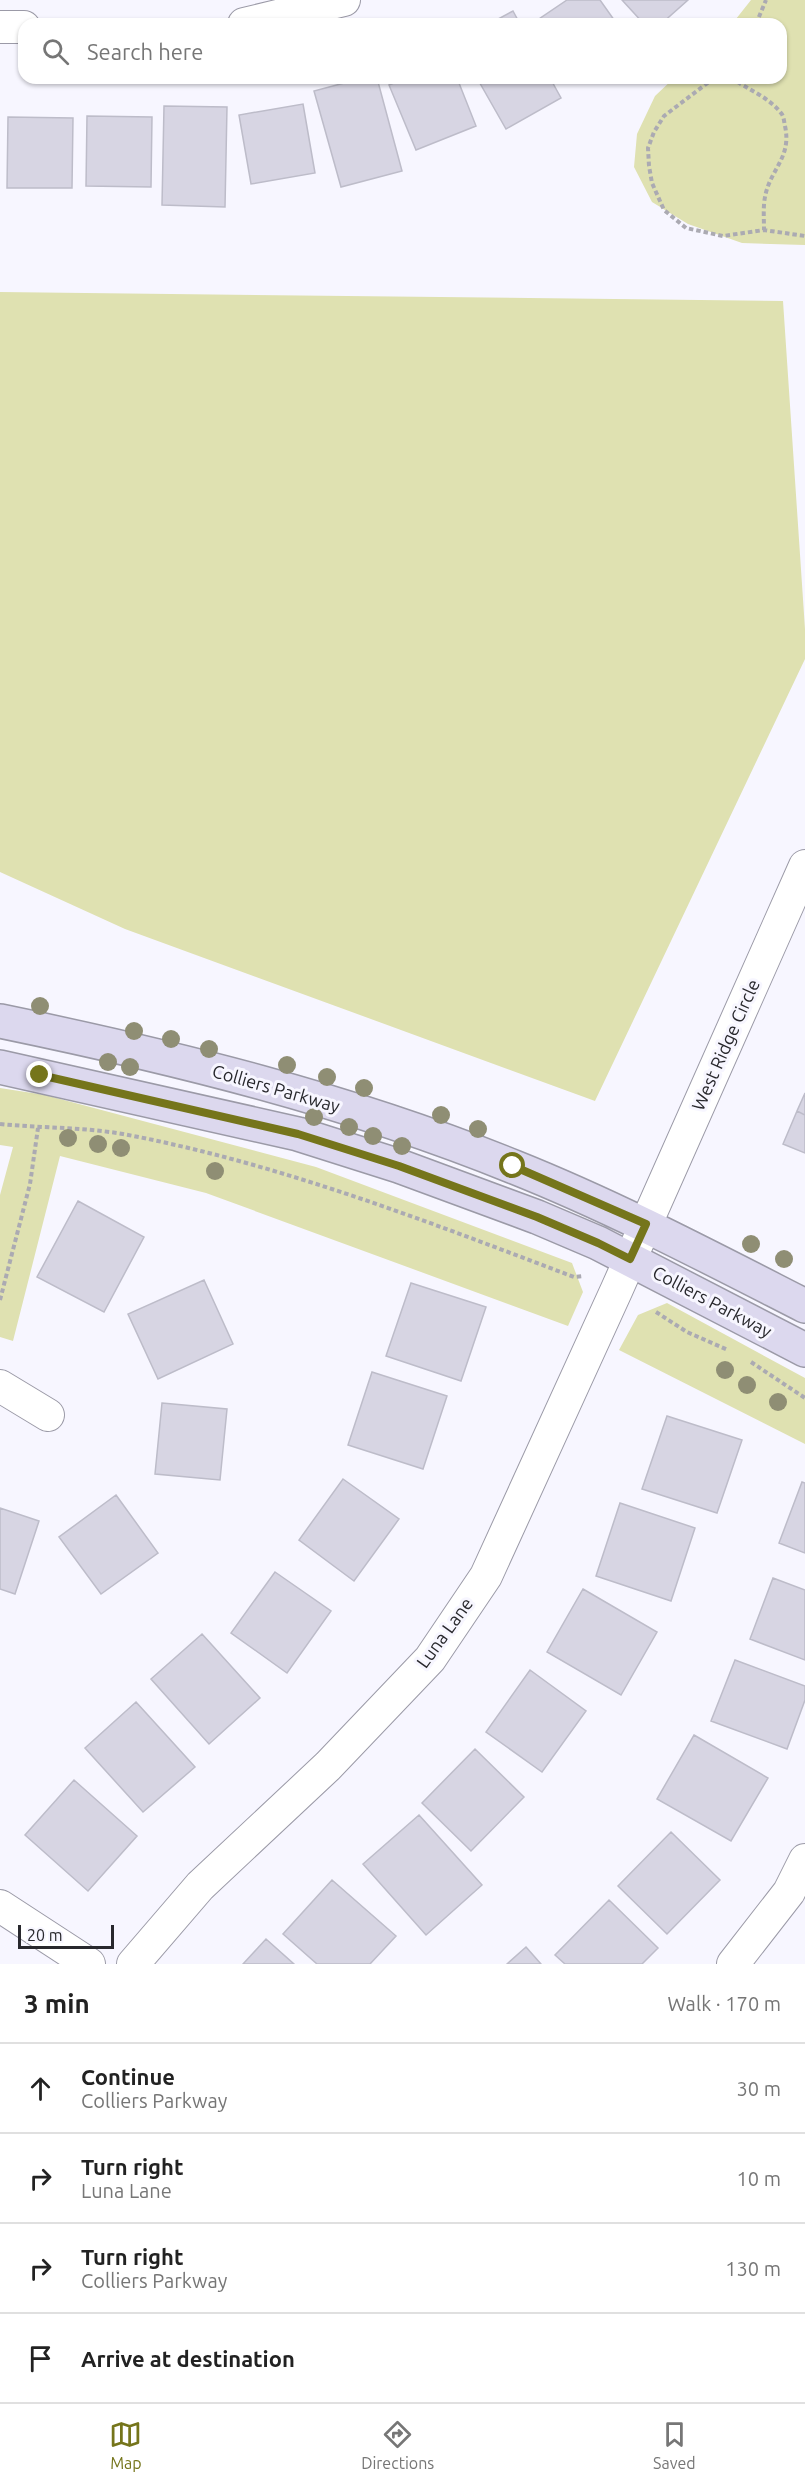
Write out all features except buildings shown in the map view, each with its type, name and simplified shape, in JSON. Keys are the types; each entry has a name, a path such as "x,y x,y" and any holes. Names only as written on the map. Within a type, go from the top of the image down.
{"street":[{"path":"269,18 344,0"},
{"path":"0,27 18,27"},
{"name":"West Ridge Circle","path":"646,1224 805,866"},
{"name":"Colliers Parkway","path":"0,1021 124,1047 272,1086 394,1124 513,1166 646,1224 805,1306"},
{"name":"Colliers Parkway","path":"0,1067 298,1134 399,1166 526,1213 598,1243 805,1350"},
{"name":"Luna Lane","path":"133,1964 200,1886 328,1766 430,1659 486,1576 646,1224"},
{"path":"0,1386 48,1415"},
{"path":"734,1964 789,1892 805,1860"},
{"path":"0,1906 89,1964"}],"path":[{"path":"758,18 766,0"},
{"path":"706,84 664,116 648,148 652,183 664,210 686,228 723,236 764,230 805,236"},
{"path":"740,84 770,103 782,114 786,130 787,146 765,197 764,230"},
{"path":"0,1124 120,1134 213,1154 335,1189 574,1277 583,1276"},
{"path":"0,1300 30,1184 38,1128"},
{"path":"650,1304 656,1313 687,1332 736,1354"},
{"path":"746,1358 805,1398"}],"green space":[{"path":"751,0 805,0 805,245 742,243 688,224 652,202 634,167 637,134 655,96 668,84 787,84 787,18 737,18"},
{"path":"0,292 783,301 805,629 805,659 595,1101 125,929 0,872"},
{"path":"0,1088 45,1095 316,1167 572,1263 583,1292 568,1326 206,1193 60,1156 13,1341 0,1337 0,1195 13,1147 0,1145"},
{"path":"667,1303 805,1378 805,1444 619,1350 638,1315"}],"route":[{"path":"40,1075 298,1134 399,1166 537,1217 630,1259 646,1224 513,1166"}]}
